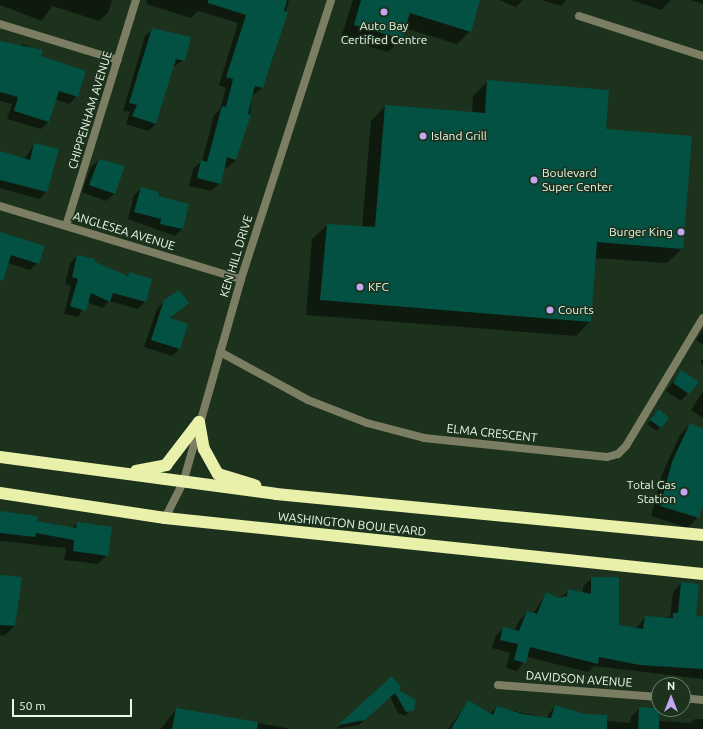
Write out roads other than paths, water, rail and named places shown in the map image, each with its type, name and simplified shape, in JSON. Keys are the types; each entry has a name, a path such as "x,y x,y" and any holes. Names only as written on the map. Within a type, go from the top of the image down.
{"highway":[{"path":"86,469 112,468 140,471 166,465 199,422"},
{"path":"199,422 204,449 218,474 276,494"},
{"name":"WASHINGTON BOULEVARD","path":"0,457 183,483 276,494 703,535"},
{"name":"WASHINGTON BOULEVARD","path":"0,493 164,518 703,574"}],"street":[{"name":"CHIPPENHAM AVENUE","path":"66,226 136,0"},
{"name":"KEN HILL DRIVE","path":"164,518 183,483 199,422 241,279 331,0"},
{"path":"579,16 703,56"},
{"path":"0,24 118,60"},
{"name":"ANGLESEA AVENUE","path":"0,206 241,279"},
{"name":"ELMA CRESCENT","path":"220,352 308,400 367,423 424,438 607,456 618,454 626,446 703,318"},
{"name":"DAVIDSON AVENUE","path":"498,685 651,696"},
{"path":"691,699 703,700"}],"place":[{"name":"Auto Bay Certified Centre","path":"384,12"},
{"name":"Island Grill","path":"423,136"},
{"name":"Boulevard Super Center","path":"534,180"},
{"name":"Burger King","path":"681,232"},
{"name":"KFC","path":"360,287"},
{"name":"Courts","path":"550,310"},
{"name":"Total Gas Station","path":"684,492"}]}
